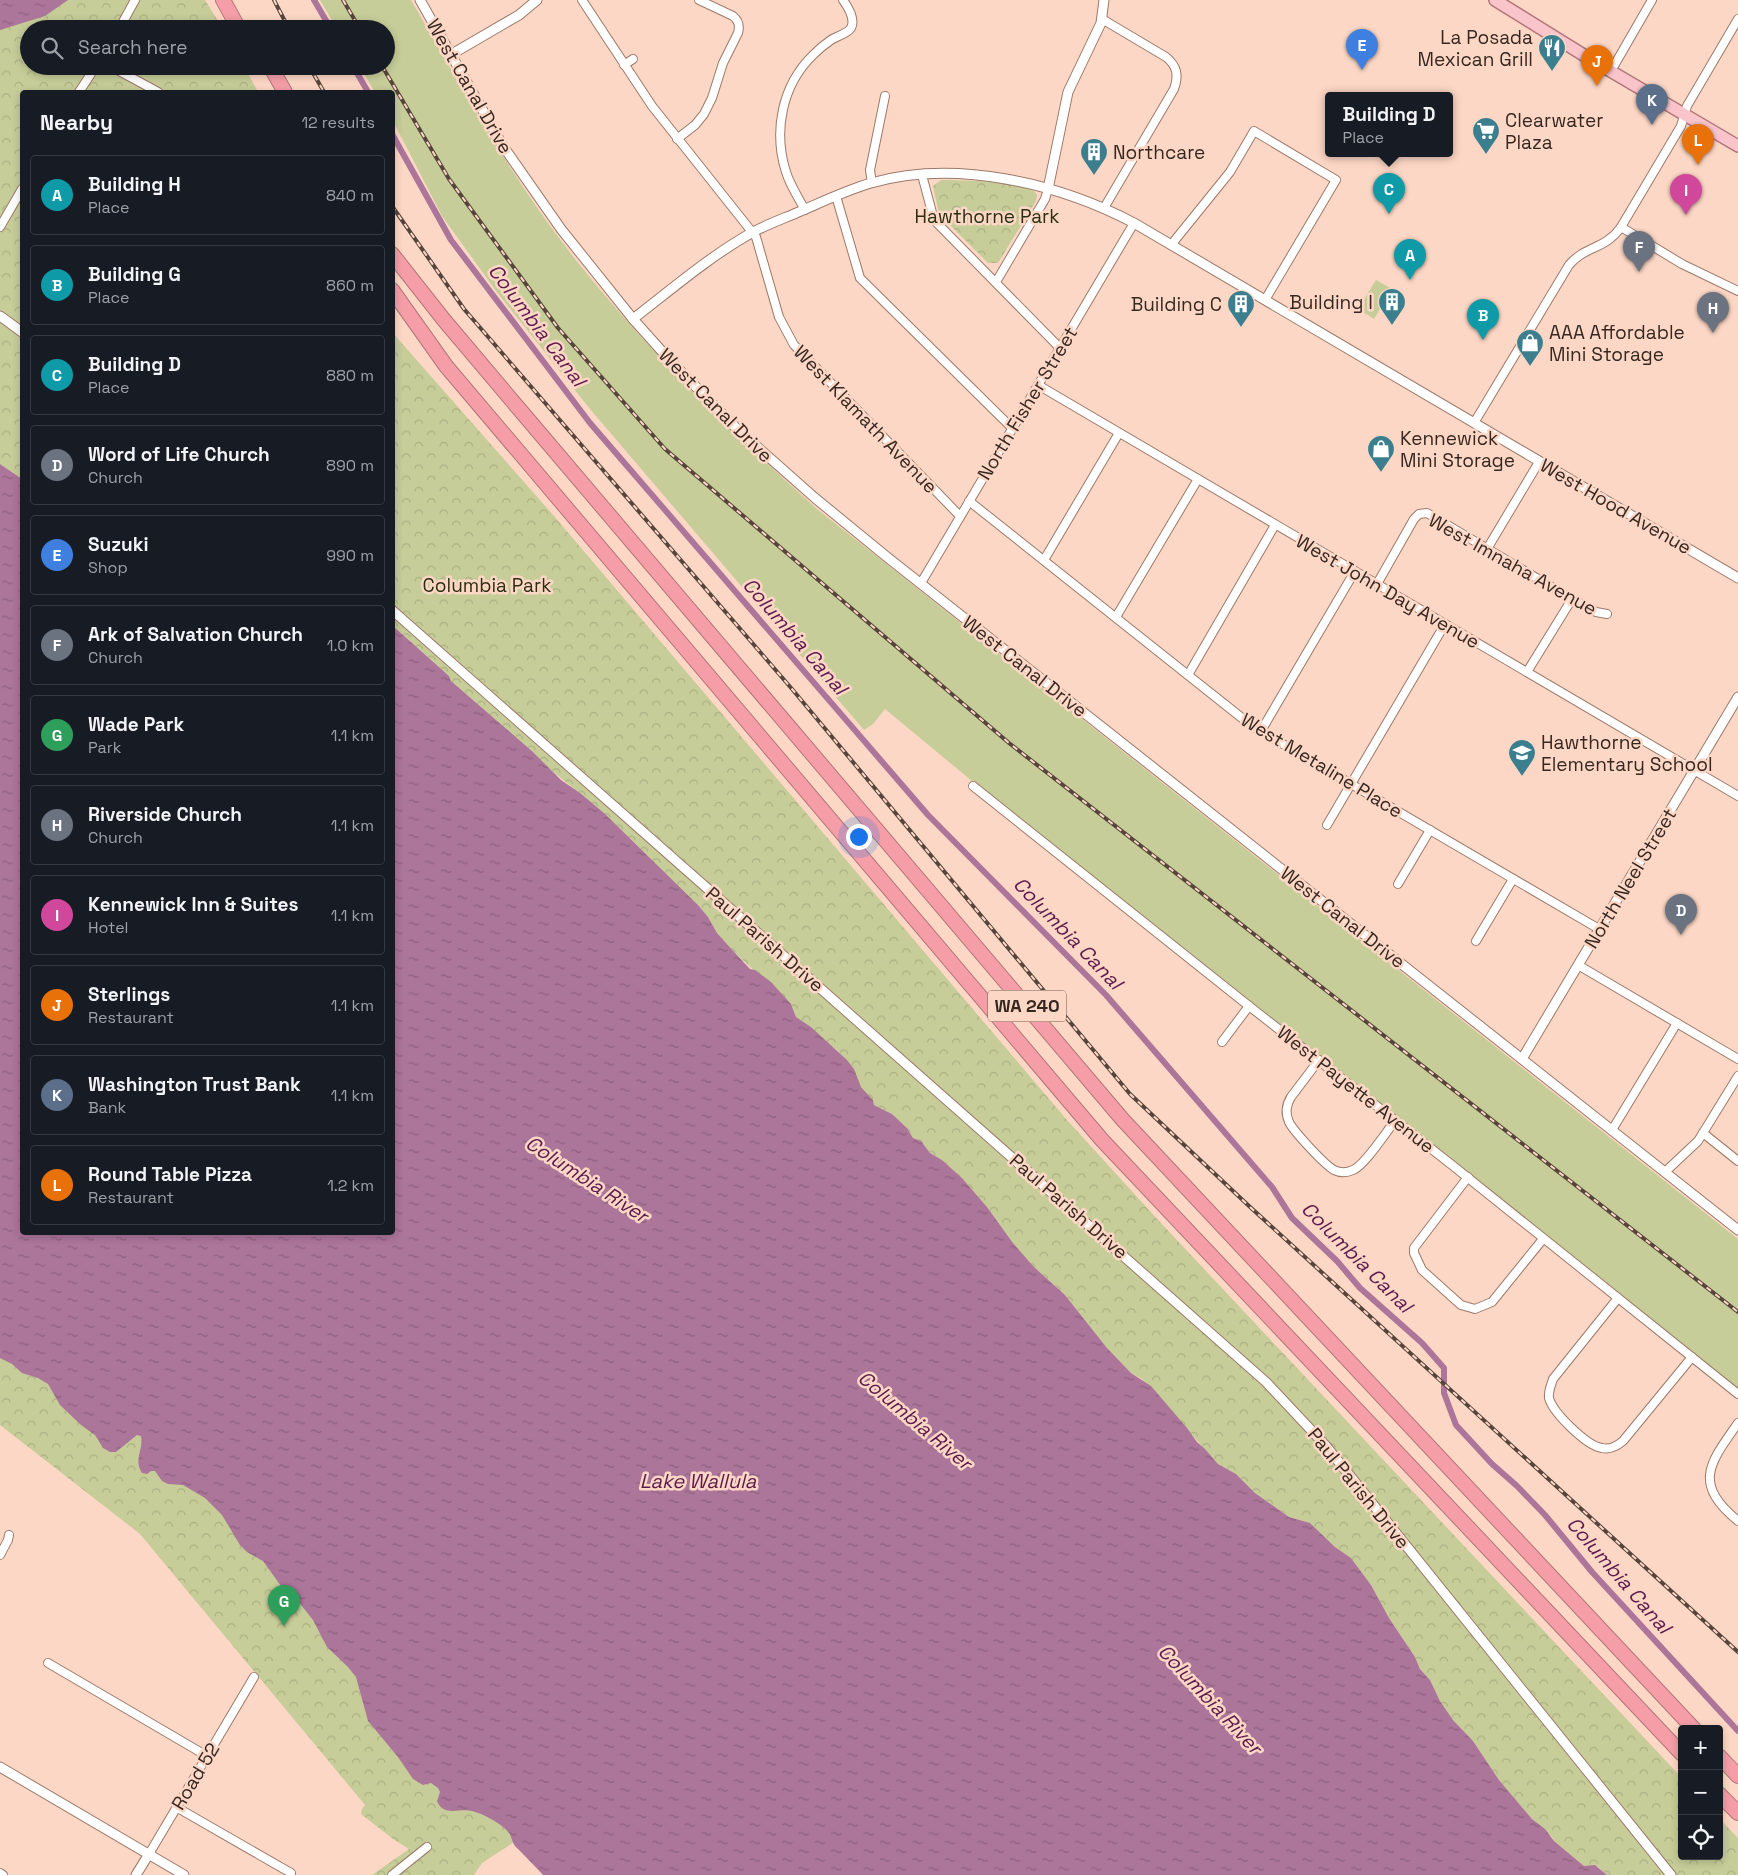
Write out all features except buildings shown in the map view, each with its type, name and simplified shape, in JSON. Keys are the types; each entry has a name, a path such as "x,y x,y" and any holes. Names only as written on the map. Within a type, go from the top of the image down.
{"highway":[{"path":"223,0 234,20"},
{"path":"234,0 245,20"},
{"path":"265,75 273,90"},
{"path":"275,75 284,90"},
{"name":"WA 240","path":"395,258 444,320 1123,1120 1690,1725"},
{"name":"WA 240","path":"395,294 446,366 1102,1140 1678,1750"},
{"path":"395,311 471,406 505,445 561,502"},
{"path":"1723,1760 1738,1776"},
{"path":"1723,1798 1738,1814"}],"main road":[{"path":"1495,0 1611,72 1738,146"}],"street":[{"path":"123,20 135,0"},
{"name":"West Canal Drive","path":"420,0 503,146 561,229 667,357 736,428 815,498 920,583 1738,1230"},
{"path":"452,54 519,15 537,0"},
{"name":"West Klamath Avenue","path":"582,0 624,65 677,139 753,232 759,242 779,317 794,345 960,516"},
{"path":"677,139 695,125 708,107 723,63 738,34 739,24 733,16 699,0"},
{"path":"805,210 793,188 783,160 780,133 783,108 792,83 805,63 822,46 848,31 852,24 852,16 843,0"},
{"path":"996,282 1048,189 1068,92 1102,19 1104,0"},
{"path":"1611,72 1652,0"},
{"path":"1102,19 1166,57 1176,69 1177,82 1104,208"},
{"path":"1474,423 1569,265 1582,253 1608,242 1621,227 1681,126 1687,106 1738,19"},
{"path":"624,65 633,59"},
{"path":"80,90 90,75"},
{"path":"127,75 154,90"},
{"path":"872,183 870,170 885,96"},
{"path":"1171,245 1230,172 1254,131 1336,180 1265,300"},
{"name":"West Hood Avenue","path":"634,319 702,266 753,232 836,196 872,183 922,175 950,174 1013,180 1048,189 1104,208 1134,223 1738,578"},
{"path":"922,175 934,220 1060,348"},
{"path":"0,227 20,192"},
{"path":"836,196 860,278 1012,428"},
{"name":"North Fisher Street","path":"920,583 1134,223"},
{"path":"1621,227 1682,264 1738,291"},
{"path":"0,316 20,331"},
{"path":"0,323 20,332"},
{"name":"West John Day Avenue","path":"1038,386 1738,796"},
{"path":"1044,560 1119,433"},
{"path":"1487,549 1539,462"},
{"path":"1116,617 1198,479"},
{"name":"West Metaline Place","path":"969,501 1252,726 1599,930"},
{"name":"West Imnaha Avenue","path":"1377,584 1419,514 1427,513 1572,599 1596,612 1607,614"},
{"path":"1188,675 1275,525"},
{"path":"1261,731 1355,571"},
{"path":"1527,672 1572,599"},
{"name":"Paul Parish Drive","path":"395,613 1266,1382 1326,1446 1671,1875"},
{"path":"1327,825 1445,624"},
{"name":"North Neel Street","path":"1522,1059 1738,697"},
{"name":"West Payette Avenue","path":"973,786 1249,1006 1468,1177 1738,1394"},
{"path":"1398,884 1430,830"},
{"path":"1476,942 1513,879"},
{"path":"1578,965 1738,1059"},
{"path":"1222,1042 1249,1006"},
{"path":"1612,1130 1677,1023"},
{"path":"1319,1060 1287,1103 1286,1111 1290,1124 1325,1164 1336,1171 1342,1172 1357,1168 1395,1120"},
{"path":"1665,1172 1698,1141 1738,1076"},
{"path":"1703,1133 1738,1161"},
{"path":"1468,1177 1414,1248 1414,1253 1422,1270 1461,1305 1476,1309 1492,1302 1543,1239"},
{"path":"1618,1298 1553,1379 1549,1392 1554,1409 1591,1444 1602,1448 1611,1448 1623,1441 1692,1357"},
{"path":"1738,1423 1712,1463 1709,1479 1712,1489 1727,1512 1738,1521"},
{"path":"0,1555 9,1535"},
{"path":"48,1662 207,1756"},
{"name":"Road 52","path":"136,1875 254,1677"},
{"path":"0,1767 184,1875"},
{"path":"176,1807 291,1873"},
{"path":"392,1875 427,1847"}],"green space":[{"path":"0,0 205,0 217,20 20,20 20,75 249,75 257,90 20,90 20,478 0,464"},
{"path":"320,0 411,0 509,165 552,229 603,293 660,358 753,450 817,509 1738,1239 1738,1389 972,781 885,709 873,724 864,730 590,409 496,291 442,216 395,125 395,90 374,90 365,75 395,75 395,20 332,20"},
{"name":"Hawthorne Park","path":"941,180 1003,183 1027,188 1035,192 1037,195 1036,201 998,263 988,263 939,214 933,186"},
{"path":"1376,280 1392,289 1374,319 1358,309"},
{"name":"Columbia Park","path":"395,335 554,516 1067,1120 1160,1222 1678,1774 1678,1860 1723,1860 1723,1822 1738,1838 1738,1875 1607,1875 1597,1866 1584,1866 1554,1841 1513,1797 1499,1780 1473,1741 1453,1720 1440,1701 1430,1680 1420,1669 1415,1657 1389,1618 1371,1585 1351,1558 1335,1547 1310,1523 1289,1517 1255,1493 1236,1474 1218,1464 1142,1379 1131,1373 1107,1348 1065,1295 1034,1267 962,1178 942,1160 930,1153 921,1141 913,1138 907,1128 892,1114 874,1105 873,1100 857,1080 854,1069 837,1050 811,1027 800,1021 796,1017 791,1004 736,954 717,933 708,917 698,905 604,813 546,766 533,752 451,681 449,676 395,628"},
{"path":"0,1300 90,1371 525,1835 482,1863 474,1875 372,1875 409,1849 361,1814 365,1805 140,1534 0,1425"}],"water":[{"path":"0,0 68,0 45,16 32,20 20,20 20,24 0,30"},
{"name":"Lake Wallula","path":"0,464 20,478 20,1235 395,1235 395,628 449,676 451,681 533,752 561,780 604,813 698,905 708,917 717,933 750,969 755,970 771,982 791,1004 796,1017 811,1027 847,1060 854,1069 861,1087 873,1100 874,1105 892,1114 907,1128 913,1138 921,1141 930,1153 942,1160 962,1178 1034,1267 1065,1295 1107,1348 1131,1373 1151,1386 1197,1442 1218,1464 1236,1474 1255,1493 1289,1517 1310,1523 1335,1547 1351,1558 1371,1585 1389,1618 1415,1657 1420,1669 1430,1680 1440,1701 1453,1720 1473,1741 1499,1780 1532,1819 1545,1829 1554,1841 1584,1866 1595,1865 1607,1875 543,1875 515,1845 506,1829 497,1822 472,1811 443,1809 437,1801 440,1792 438,1788 431,1783 423,1785 413,1779 398,1757 368,1721 356,1677 327,1647 313,1620 294,1596 281,1586 263,1561 247,1552 240,1545 222,1515 205,1498 183,1485 168,1484 162,1481 155,1471 147,1474 142,1473 138,1464 142,1441 141,1436 137,1435 116,1452 110,1452 103,1448 95,1435 81,1425 60,1405 48,1384 38,1378 22,1373 12,1364 0,1358"}],"waterway":[{"name":"Columbia Canal","path":"314,0 326,20"},
{"name":"Columbia Canal","path":"358,75 367,90"},
{"name":"Columbia Canal","path":"395,139 451,240 590,423 928,815 1106,995 1272,1187 1292,1218 1337,1261 1360,1288 1422,1343 1444,1368 1444,1393 1456,1425 1492,1464 1545,1515 1592,1572 1738,1731"}],"railway":[{"path":"274,0 284,20"},
{"path":"343,0 355,20"},
{"path":"314,75 323,90"},
{"path":"387,75 449,179 558,328 665,449 1009,743 1738,1312"},
{"path":"395,210 464,309 792,689 1130,1094 1249,1206 1738,1652"}],"place":[{"name":"Suzuki","path":"1362,70"},
{"name":"La Posada Mexican Grill","path":"1552,72"},
{"name":"Sterlings","path":"1597,86"},
{"name":"Washington Trust Bank","path":"1652,125"},
{"name":"Clearwater Plaza","path":"1486,155"},
{"name":"Round Table Pizza","path":"1698,165"},
{"name":"Northcare","path":"1094,176"},
{"name":"Building D","path":"1389,214"},
{"name":"Kennewick Inn & Suites","path":"1686,215"},
{"name":"Ark of Salvation Church","path":"1639,272"},
{"name":"Building H","path":"1410,280"},
{"name":"Building I","path":"1392,326"},
{"name":"Building C","path":"1241,328"},
{"name":"Riverside Church","path":"1713,333"},
{"name":"Building G","path":"1483,340"},
{"name":"AAA Affordable Mini Storage","path":"1530,367"},
{"name":"Kennewick Mini Storage","path":"1381,473"},
{"name":"Hawthorne Elementary School","path":"1522,777"},
{"name":"Word of Life Church","path":"1681,935"},
{"name":"Wade Park","path":"284,1626"}],"water label":[{"name":"Columbia River","path":"587,1179"},
{"name":"Columbia River","path":"915,1420"},
{"name":"Columbia River","path":"1210,1699"}]}
